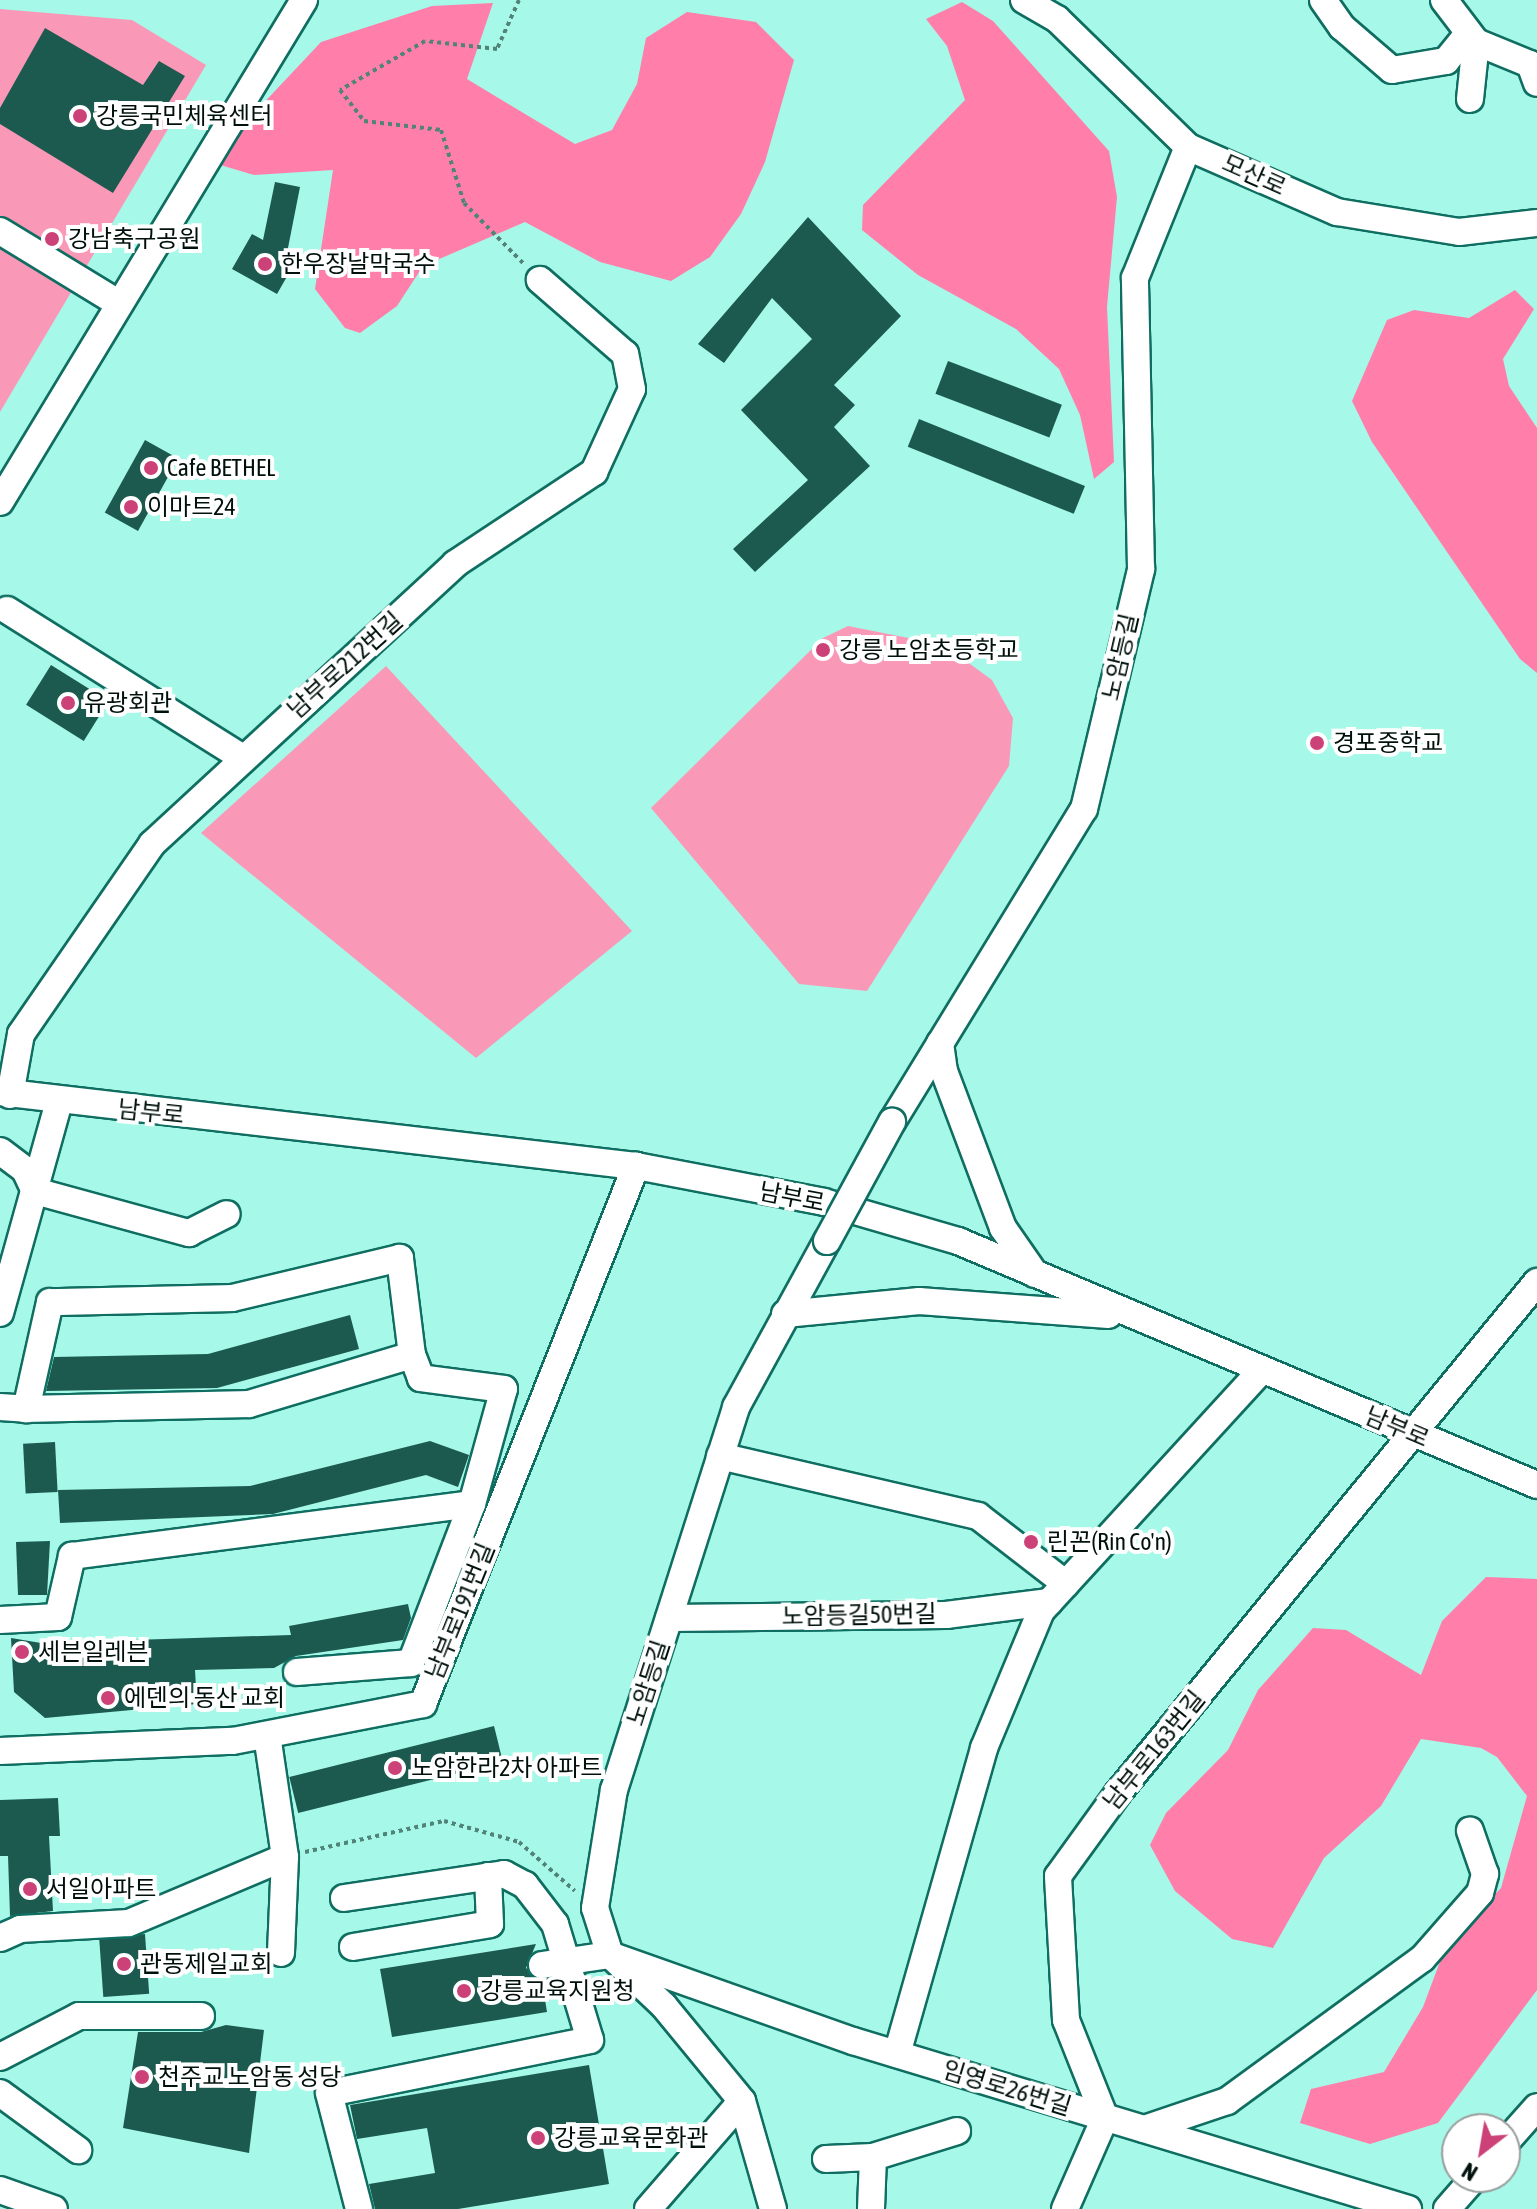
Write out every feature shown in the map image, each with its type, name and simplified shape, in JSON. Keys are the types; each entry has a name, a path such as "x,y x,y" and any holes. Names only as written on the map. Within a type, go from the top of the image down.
{"street":[{"path":"0,502 304,0"},
{"name":"모산로","path":"1024,0 1057,19 1188,147 1337,212 1459,232 1535,217"},
{"path":"1323,0 1342,27 1392,70 1446,61 1472,38"},
{"path":"1444,0 1472,38 1530,64 1537,83"},
{"path":"1470,99 1472,38"},
{"name":"노암등길","path":"773,2209 742,2101 664,2006 610,1955 595,1908 614,1790 736,1407 892,1122 1084,809 1141,569 1135,278 1188,147"},
{"path":"0,231 118,303"},
{"name":"남부로212번길","path":"5,1094 21,1034 152,844 455,564 594,472 632,389 625,354 540,280"},
{"path":"7,610 243,758"},
{"path":"940,1043 944,1071 1003,1228 1038,1276"},
{"name":"남부로","path":"5,1094 636,1166 887,1218 1038,1276 1537,1485"},
{"path":"0,1313 59,1102"},
{"path":"0,1151 25,1170 35,1191 189,1233 227,1214"},
{"name":"남부로191번길","path":"0,1751 267,1735 423,1704 636,1166"},
{"path":"26,1409 50,1302 232,1298 400,1258 412,1355 421,1378 504,1389 472,1504 411,1663 297,1672"},
{"name":"남부로163번길","path":"1105,2118 1066,2020 1058,1876 1118,1793 1537,1282"},
{"path":"785,1314 919,1301 1133,1317"},
{"path":"0,1407 249,1404 412,1355"},
{"path":"897,2054 984,1748 1057,1593 1262,1370"},
{"path":"720,1456 978,1516 1057,1593"},
{"path":"0,1620 58,1617 72,1556 472,1504"},
{"name":"노암등길50번길","path":"669,1618 946,1615 1057,1593"},
{"path":"267,1735 285,1857 281,1953"},
{"path":"1144,2129 1227,2101 1422,1959 1480,1893 1485,1874 1470,1831"},
{"path":"0,1938 20,1929 129,1923 285,1857"},
{"path":"344,1898 504,1874 525,1885 555,1924 554,1963 590,2040 329,2093 359,2209"},
{"path":"353,1947 490,1924 488,1876"},
{"path":"554,1963 610,1955"},
{"name":"임영로26번길","path":"610,1955 897,2054 1144,2129 1348,2201 1408,2209"},
{"path":"0,2057 79,2016 201,2016"},
{"path":"0,2093 78,2150"},
{"path":"648,2209 742,2101"},
{"path":"1521,2125 1537,2107"},
{"path":"1065,2209 1105,2118"},
{"path":"826,2159 873,2157 957,2131"},
{"path":"871,2209 873,2157"},
{"path":"0,2190 54,2209"},
{"path":"1447,2209 1461,2193"}],"path":[{"path":"519,0 497,49 425,41 340,90 364,121 441,130 464,203 540,280"},
{"path":"285,1857 444,1821 519,1842 595,1908"}],"shaded area":[{"path":"962,2 993,21 1109,151 1117,197 1107,307 1114,462 1094,479 1080,415 1059,369 1016,329 918,275 862,230 863,205 965,100 947,46 926,19"},
{"path":"493,3 467,79 575,144 612,130 637,84 646,38 687,12 756,22 794,60 765,162 741,214 710,257 671,281 600,262 525,222 423,266 397,306 360,333 345,328 315,289 333,170 254,175 217,164 243,125 321,42 432,6"},
{"name":"강남축구공원","path":"0,9 132,20 206,65 0,412"},
{"path":"1515,290 1534,309 1503,359 1509,386 1537,428 1537,673 1520,659 1372,442 1352,401 1387,320 1414,310 1469,318"},
{"path":"848,626 944,645 992,680 1013,718 1009,766 867,991 799,984 651,808 823,638"},
{"path":"386,666 632,931 476,1058 201,833"},
{"path":"1486,1577 1537,1579 1537,1990 1445,2113 1441,2113 1438,2123 1370,2144 1300,2123 1311,2089 1384,2072 1423,2007 1447,1943 1501,1888 1527,1796 1497,1757 1481,1748 1421,1739 1381,1806 1324,1858 1273,1948 1232,1939 1175,1891 1150,1845 1166,1813 1228,1750 1258,1690 1313,1628 1346,1630 1421,1675 1442,1621"}],"building":[{"name":"강릉국민체육센터","path":"45,28 143,85 159,61 185,76 113,193 0,124 0,108"},
{"path":"275,182 300,187 287,253 297,259 277,294 232,269 252,234 263,240"},
{"path":"808,217 901,316 834,385 855,405 834,427 870,466 755,572 733,549 808,480 741,410 812,339 772,298 724,363 698,344"},
{"path":"948,361 1062,405 1049,437 935,394"},
{"path":"919,419 1085,486 1074,514 908,447"},
{"path":"145,440 178,458 138,531 105,513"},
{"name":"유광회관","path":"51,665 109,701 84,741 26,705"},
{"path":"350,1315 359,1349 217,1388 46,1391 54,1357 208,1354"},
{"path":"430,1441 469,1455 458,1487 426,1475 273,1514 60,1523 58,1490 250,1486"},
{"path":"55,1442 58,1492 26,1494 23,1444"},
{"path":"50,1541 47,1595 18,1595 16,1542"},
{"path":"408,1604 411,1618 403,1640 296,1656 274,1668 195,1670 197,1704 45,1718 14,1692 11,1638 41,1643 291,1635 289,1626"},
{"name":"노암한라2차 아파트","path":"494,1726 503,1762 298,1813 289,1777"},
{"name":"서일아파트","path":"58,1798 60,1836 49,1836 53,1911 10,1916 8,1856 0,1856 0,1800"},
{"name":"관동제일교회","path":"145,1934 149,1994 103,1997 99,1937"},
{"name":"강릉교육지원청","path":"536,1944 526,1968 542,1981 547,2012 392,2037 380,1969"},
{"path":"226,2025 264,2030 249,2153 123,2128 138,2032 201,2032"},
{"name":"강릉교육문화관","path":"589,2065 609,2184 458,2209 375,2209 369,2184 435,2173 427,2128 357,2139 350,2105"}],"place":[{"name":"강릉국민체육센터","path":"80,116"},
{"name":"강남축구공원","path":"52,239"},
{"name":"한우장날막국수","path":"265,264"},
{"name":"Cafe BETHEL","path":"151,468"},
{"name":"이마트24","path":"131,507"},
{"name":"강릉 노암초등학교","path":"823,650"},
{"name":"유광회관","path":"68,703"},
{"name":"경포중학교","path":"1317,743"},
{"name":"린꼰(Rin Co'n)","path":"1031,1542"},
{"name":"세븐일레븐","path":"22,1652"},
{"name":"에덴의 동산 교회","path":"108,1698"},
{"name":"노암한라2차 아파트","path":"395,1768"},
{"name":"서일아파트","path":"30,1889"},
{"name":"관동제일교회","path":"124,1964"},
{"name":"강릉교육지원청","path":"464,1991"},
{"name":"천주교 노암동 성당","path":"142,2077"},
{"name":"강릉교육문화관","path":"538,2138"}]}
